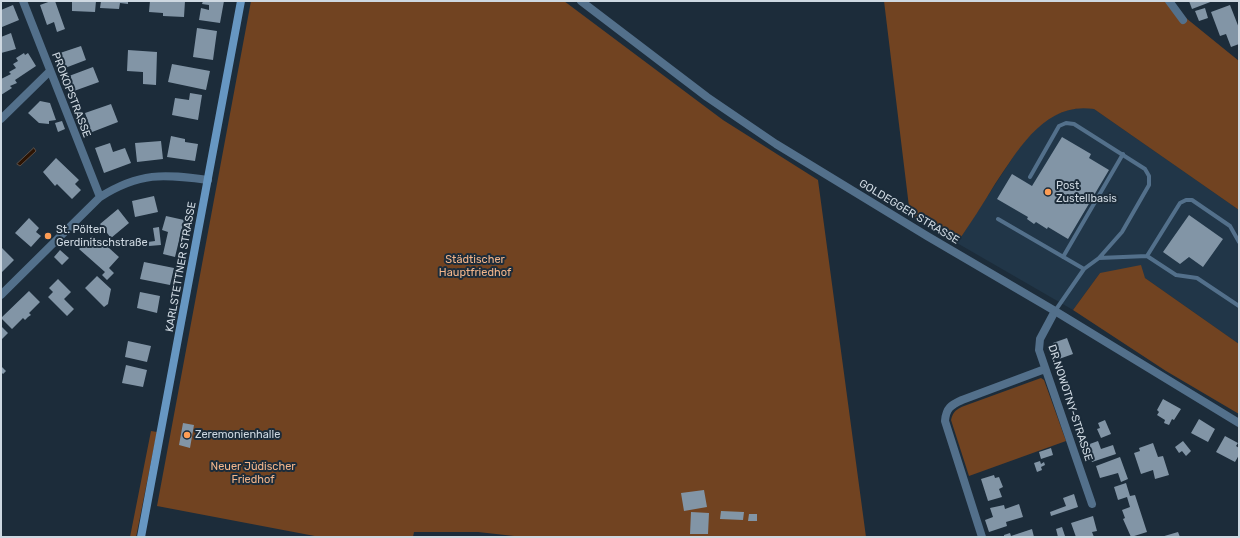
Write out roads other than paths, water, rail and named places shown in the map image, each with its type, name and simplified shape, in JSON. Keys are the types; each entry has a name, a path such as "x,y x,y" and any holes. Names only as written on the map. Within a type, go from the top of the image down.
{"main road":[{"name":"KARLSTETTNER STRASSE","path":"141,537 241,1"}],"street":[{"name":"PROKOPSTRASSE","path":"23,1 100,197"},
{"name":"GOLDEGGER STRASSE","path":"581,1 671,71 740,120 927,236 1055,311 1239,423"},
{"path":"1169,1 1183,20"},
{"path":"1,119 50,71"},
{"path":"1,295 100,197 119,185 139,178 161,175 208,180"},
{"name":"DR.NOWOTNY-STRASSE","path":"1055,311 1038,346 1092,504"},
{"path":"982,537 945,420 946,413 952,404 1045,369"}],"lane":[{"path":"1030,177 1059,126 1066,123 1074,124 1123,154 1145,169 1149,176 1149,185 1122,232 1099,258 1084,269 1055,311"},
{"path":"1063,257 1123,154"},
{"path":"1147,256 1180,203 1186,200 1192,200 1230,226 1239,242"},
{"path":"998,219 1084,269"},
{"path":"1099,258 1147,256 1176,275 1197,278 1239,306"}],"place":[{"name":"Post Zustellbasis","path":"1048,192"},
{"name":"St. Pölten Gerdinitschstraße","path":"48,236"},
{"name":"Zeremonienhalle","path":"187,435"}],"park label":[{"name":"Städtischer Hauptfriedhof","path":"475,266"},
{"name":"Neuer Jüdischer Friedhof","path":"253,473"}]}
